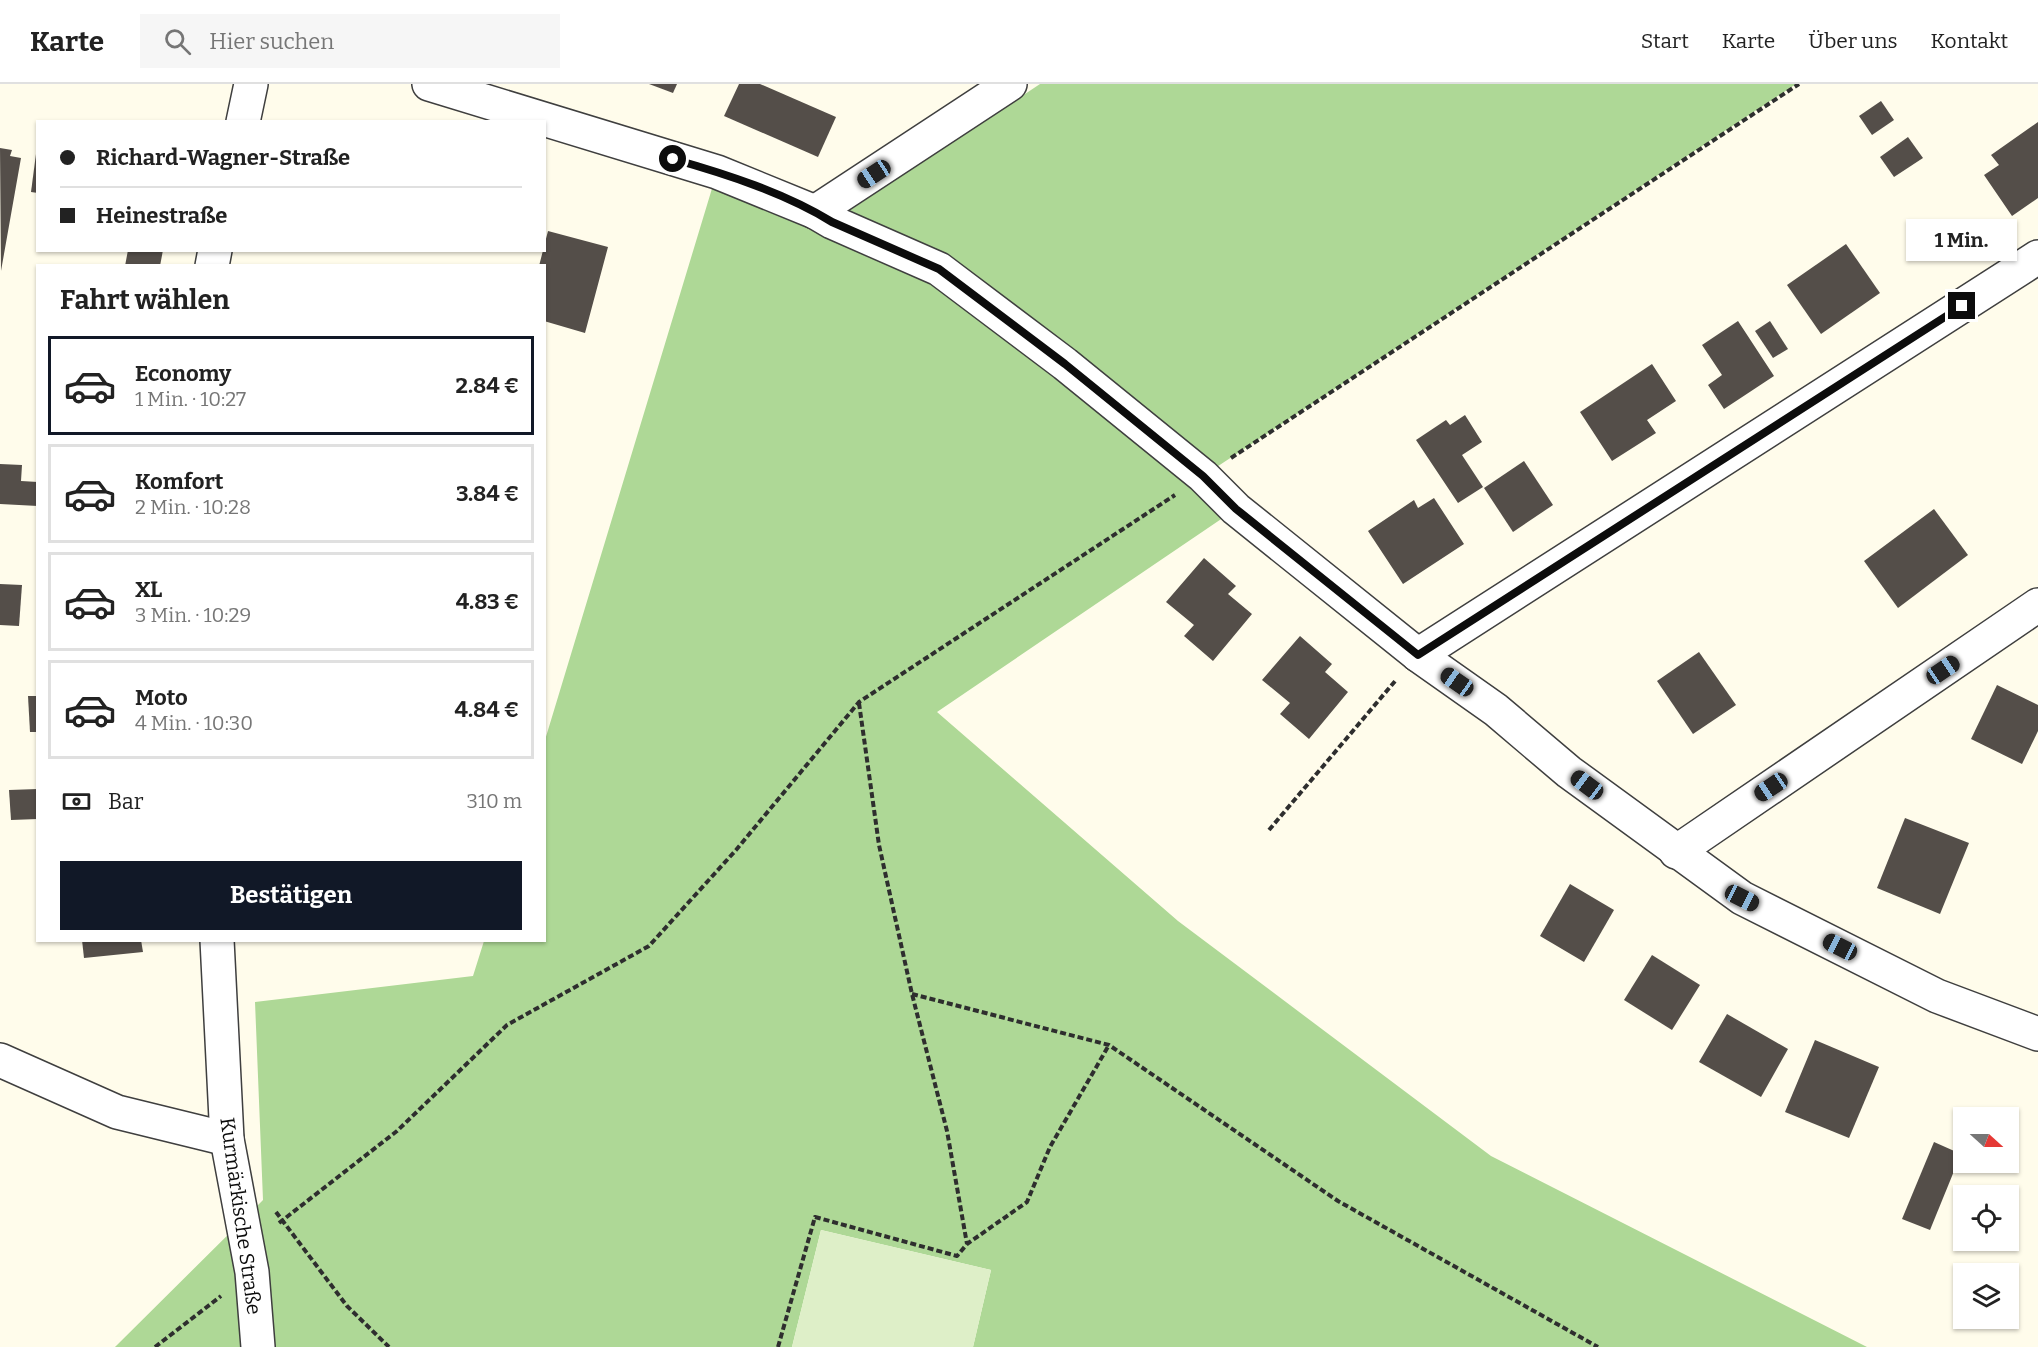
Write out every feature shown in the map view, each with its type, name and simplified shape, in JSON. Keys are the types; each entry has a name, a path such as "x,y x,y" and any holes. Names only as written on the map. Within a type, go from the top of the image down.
{"street":[{"path":"243,120 251,84"},
{"path":"431,84 717,172 815,212 832,222 939,269 1065,364 1203,476 1236,509 1418,655 1496,710 1569,772 1742,898 1937,996 2038,1034"},
{"path":"815,212 1010,84"},
{"path":"1418,655 2038,257"},
{"path":"1676,852 2038,606"},
{"name":"Kurmärkische Straße","path":"217,942 227,1139 252,1272 258,1347"},
{"path":"0,1060 117,1112 227,1139"}],"path":[{"path":"389,1347 347,1306 281,1219 397,1131 507,1025 649,946 736,850 859,702 1487,292 1798,84"},
{"path":"1269,830 1418,655"},
{"path":"859,702 879,845 912,994 947,1131 967,1244"},
{"path":"912,994 1108,1045 1338,1201 1598,1347"},
{"path":"778,1347 815,1217 957,1256 967,1244 1027,1202 1050,1147 1108,1045"},
{"path":"156,1347 252,1272"}],"green space":[{"path":"1040,84 1796,84 1203,476 1236,509 937,712 1178,921 1491,1156 1867,1347 973,1347 991,1270 821,1230 792,1347 115,1347 263,1200 255,1002 473,976 484,942 546,942 546,737 717,172 832,222"},
{"path":"821,1230 991,1270 973,1347 792,1347"}],"building":[{"path":"649,84 677,84 673,93"},
{"path":"739,84 760,84 836,117 818,157 724,116"},
{"path":"1881,101 1894,120 1872,135 1859,116"},
{"path":"2038,122 2038,198 2012,216 1984,175 1999,165 1991,155"},
{"path":"1908,137 1923,158 1894,177 1880,157"},
{"path":"0,148 12,150 10,156 21,158 1,271"},
{"path":"36,154 36,193 31,192"},
{"path":"548,231 608,247 585,333 546,322 546,264 540,264 543,252 546,252"},
{"path":"1846,244 1880,293 1821,334 1787,285"},
{"path":"128,252 163,252 160,264 125,264"},
{"path":"1738,321 1774,376 1724,409 1708,385 1722,375 1702,345"},
{"path":"1770,321 1788,349 1773,358 1755,331"},
{"path":"1652,364 1676,401 1647,420 1656,433 1612,461 1580,412"},
{"path":"1465,415 1482,442 1462,455 1483,487 1458,503 1416,440 1446,420 1450,425"},
{"path":"1524,461 1553,505 1513,532 1484,488"},
{"path":"0,464 22,465 21,481 36,482 36,506 0,504"},
{"path":"1434,498 1464,544 1403,584 1368,531 1414,500 1418,508"},
{"path":"1934,509 1968,555 1898,608 1864,561"},
{"path":"1204,558 1236,586 1228,594 1252,614 1213,661 1184,636 1194,625 1166,602"},
{"path":"0,584 22,585 19,626 0,625"},
{"path":"1300,636 1332,664 1325,672 1348,692 1309,739 1280,714 1290,703 1262,680"},
{"path":"1699,652 1736,705 1693,734 1657,681"},
{"path":"1997,685 2038,705 2038,731 2022,764 1971,739"},
{"path":"28,696 36,696 36,732 30,732"},
{"path":"36,789 36,819 11,820 9,790"},
{"path":"1905,818 1969,843 1940,914 1877,888"},
{"path":"1570,884 1614,910 1584,962 1540,936"},
{"path":"82,942 141,942 143,952 84,958"},
{"path":"1652,955 1700,985 1672,1030 1624,1000"},
{"path":"1727,1014 1788,1049 1761,1097 1699,1062"},
{"path":"1815,1040 1879,1067 1849,1138 1785,1112"},
{"path":"1934,1142 1953,1150 1953,1173 1930,1230 1902,1219"}],"route":[{"path":"673,159 717,172 815,212 832,222 939,269 1065,364 1203,476 1236,509 1418,655 1962,306"}]}
